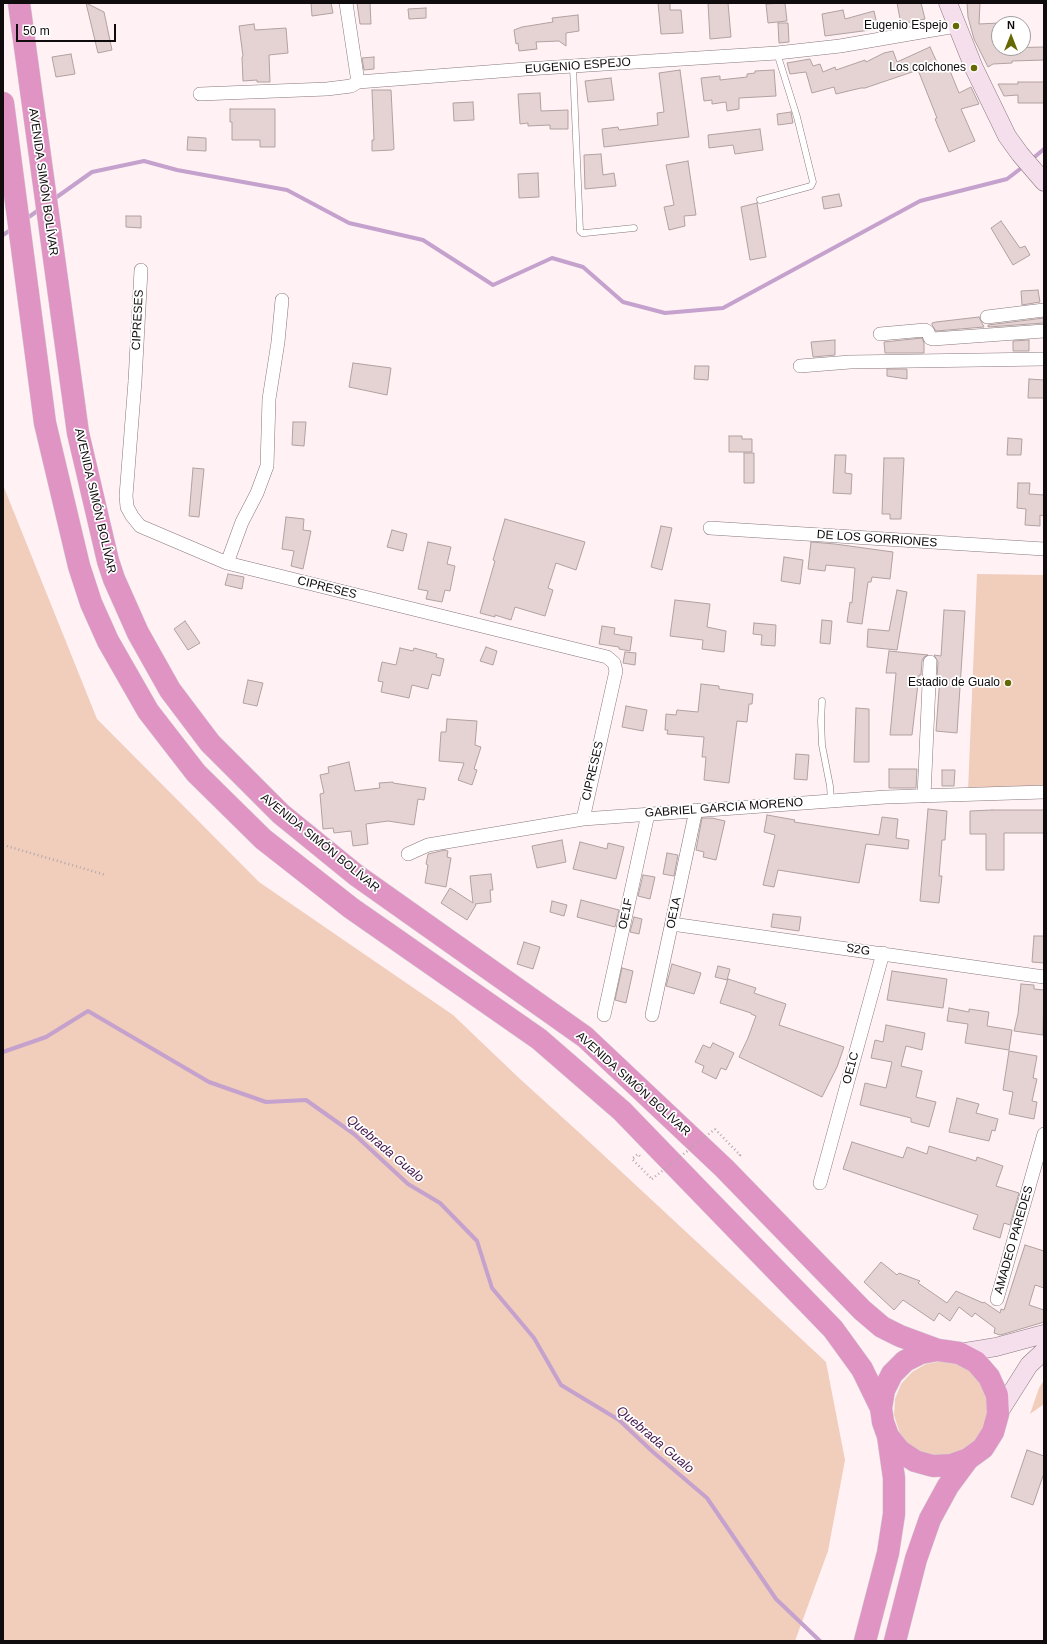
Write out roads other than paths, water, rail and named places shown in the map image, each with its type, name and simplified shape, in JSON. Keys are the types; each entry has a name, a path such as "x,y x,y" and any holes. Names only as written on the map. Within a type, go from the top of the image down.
{"highway":[{"name":"AVENIDA SIMÓN BOLÍVAR","path":"19,3 78,433 108,561 114,579 138,633 166,684 210,744 281,814 356,874 585,1037 724,1168 862,1310 882,1327 900,1336 948,1351"},
{"path":"3,103 45,423 79,566 91,603 108,641 148,711 196,772 263,840 351,908 539,1039 622,1111 833,1329 862,1369 881,1408"},
{"path":"865,1641 888,1553 894,1514 894,1478 888,1436 883,1422 881,1408 884,1390 892,1374 905,1361 921,1353 948,1351 976,1362 989,1377 997,1395 998,1414 993,1432 983,1448 968,1459 951,1465 933,1466 915,1461 900,1451 888,1436"},
{"path":"895,1641 916,1559 930,1519 948,1486 968,1459"}],"street":[{"path":"346,3 358,82"},
{"path":"948,3 956,26 994,111 1007,136 1035,168"},
{"name":"EUGENIO ESPEJO","path":"200,94 327,89 351,86 358,82 777,53 840,46 956,26"},
{"name":"CIPRESES","path":"141,270 135,381 126,496 127,507 140,526 227,564 607,657 614,664 616,671 583,819"},
{"path":"227,564 242,522 257,493 267,466 269,399 278,342 282,300"},
{"path":"987,317 1044,310"},
{"path":"880,334 925,330 928,332 930,338 933,339 1044,331"},
{"path":"800,366 874,362 1044,359"},
{"name":"DE LOS GORRIONES","path":"710,528 1044,549"},
{"path":"924,796 930,662"},
{"name":"GABRIEL GARCIA MORENO","path":"408,854 428,846 583,819 831,801 1044,792"},
{"name":"OE1A","path":"652,1015 696,810"},
{"name":"OE1F","path":"604,1015 648,814"},
{"name":"S2G","path":"672,924 1044,977"},
{"name":"OE1C","path":"820,1183 883,953"},
{"name":"AMADEO PAREDES","path":"997,1300 1044,1134"},
{"path":"948,1351 996,1347 1044,1334"},
{"path":"998,1414 1029,1365 1044,1351"}],"lane":[{"path":"760,200 811,186 813,182 777,53"},
{"path":"573,67 580,231 585,233 634,228"},
{"path":"822,701 822,746 829,780 831,801"}],"waterway":[{"path":"1031,160 1044,149"},
{"path":"54,199 92,172 144,161 177,170 287,190 349,223 423,240 493,285 552,258 583,267 623,302 665,313 723,308 920,201 1007,179 1024,166"},
{"path":"26,219 40,209"},
{"path":"3,235 12,229"},
{"name":"Quebrada Gualo","path":"3,1052 46,1037 88,1011 209,1082 266,1102 306,1100 354,1134 408,1184 440,1203 477,1241 492,1288 534,1338 561,1385 619,1420 653,1452 707,1498 776,1599 820,1641"}],"place":[{"name":"Eugenio Espejo","path":"956,26"},
{"name":"Los colchones","path":"974,68"},
{"name":"Estadio de Gualo","path":"1008,683"}]}
